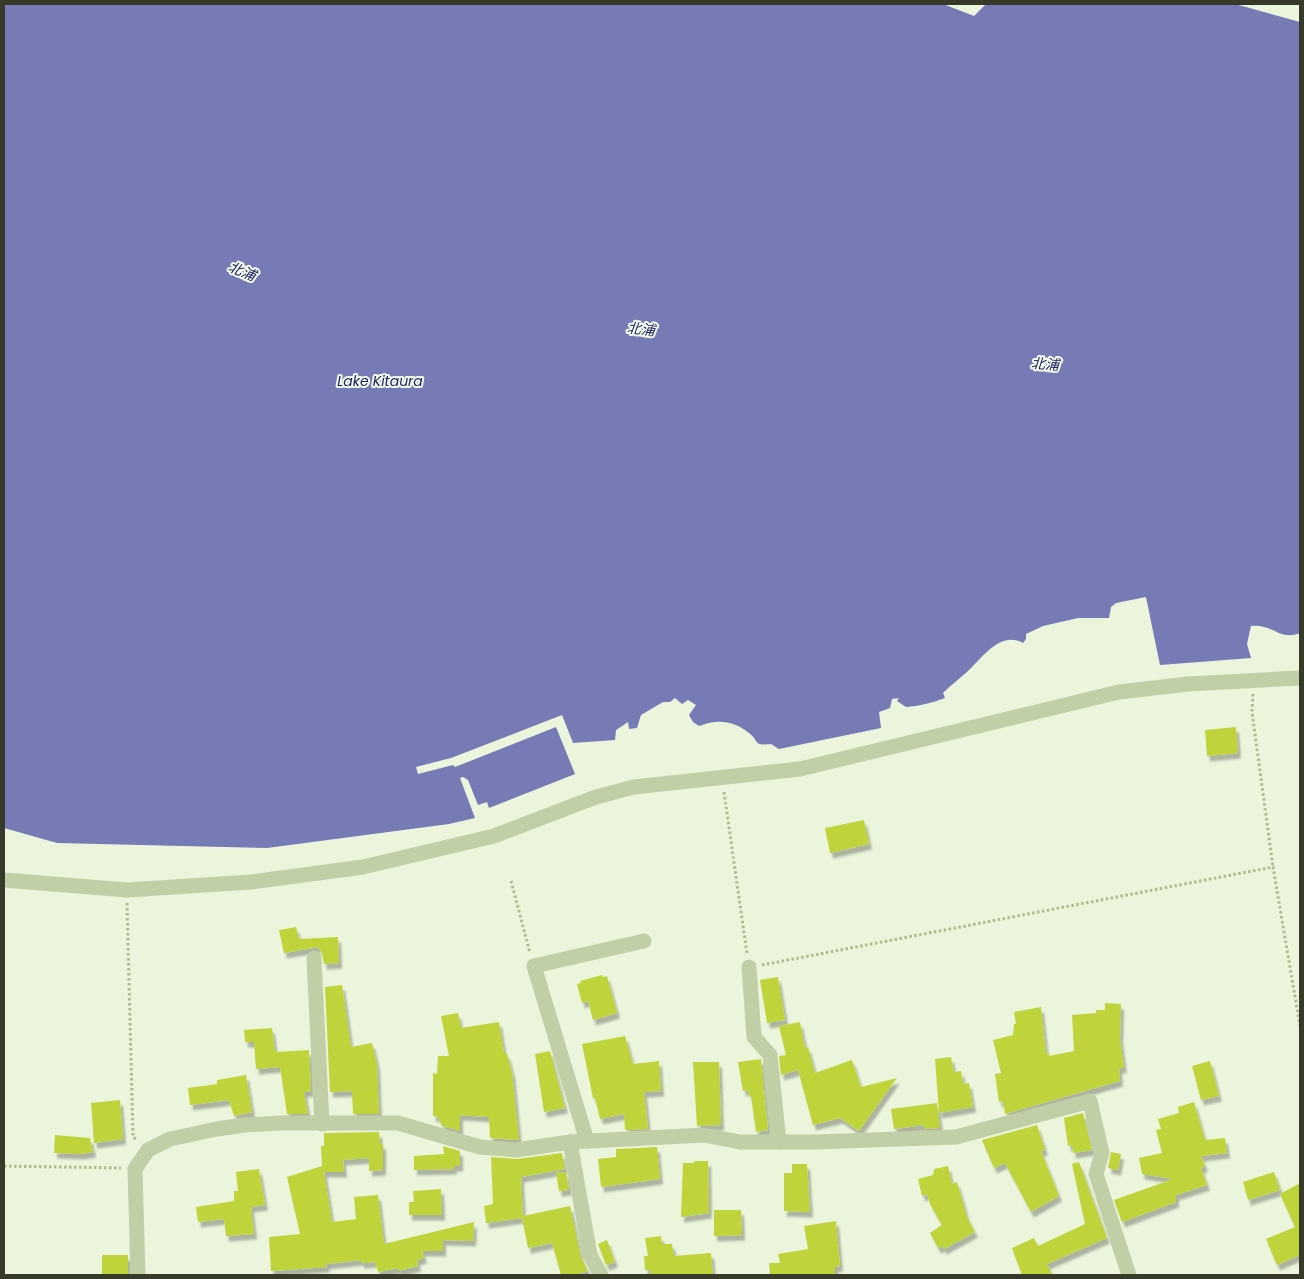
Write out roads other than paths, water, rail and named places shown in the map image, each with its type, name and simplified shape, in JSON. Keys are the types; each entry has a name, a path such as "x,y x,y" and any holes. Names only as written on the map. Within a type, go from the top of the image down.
{"street":[{"path":"4,880 127,890 251,882 364,867 494,836 596,797 634,787 800,769 1119,692 1188,684 1253,679 1300,678"},
{"path":"587,1141 534,966 644,941"},
{"path":"314,958 322,1124"},
{"path":"749,967 754,1037 770,1056 779,1142"},
{"path":"138,1275 134,1168 148,1150 170,1139 244,1125 398,1123 480,1148 516,1150 570,1142 704,1135 740,1142 956,1137 1090,1101 1102,1153 1096,1174 1129,1275"},
{"path":"570,1142 590,1255 601,1275"}],"water":[{"name":"Lake Kitaura","path":"4,4 943,4 974,16 986,4 1235,4 1300,22 1300,633 1287,635 1266,627 1251,626 1247,644 1251,658 1160,665 1146,597 1116,603 1111,607 1109,618 1078,618 1043,626 1026,634 1026,639 1023,643 1007,640 999,643 985,653 943,693 945,698 926,704 906,707 897,701 899,698 892,699 890,708 879,712 881,728 779,749 771,744 759,744 749,733 731,723 712,722 699,726 693,722 689,715 696,705 688,700 682,704 675,698 670,702 663,702 641,715 637,728 629,729 628,722 616,730 615,740 573,743 562,715 451,758 416,767 418,774 453,765 455,767 556,727 575,774 489,808 487,802 478,805 468,780 463,777 460,778 475,818 449,824 267,848 57,843 4,828"}],"water label":[{"name":"北浦","path":"242,271"},
{"name":"北浦","path":"641,329"},
{"name":"北浦","path":"1045,364"}]}
